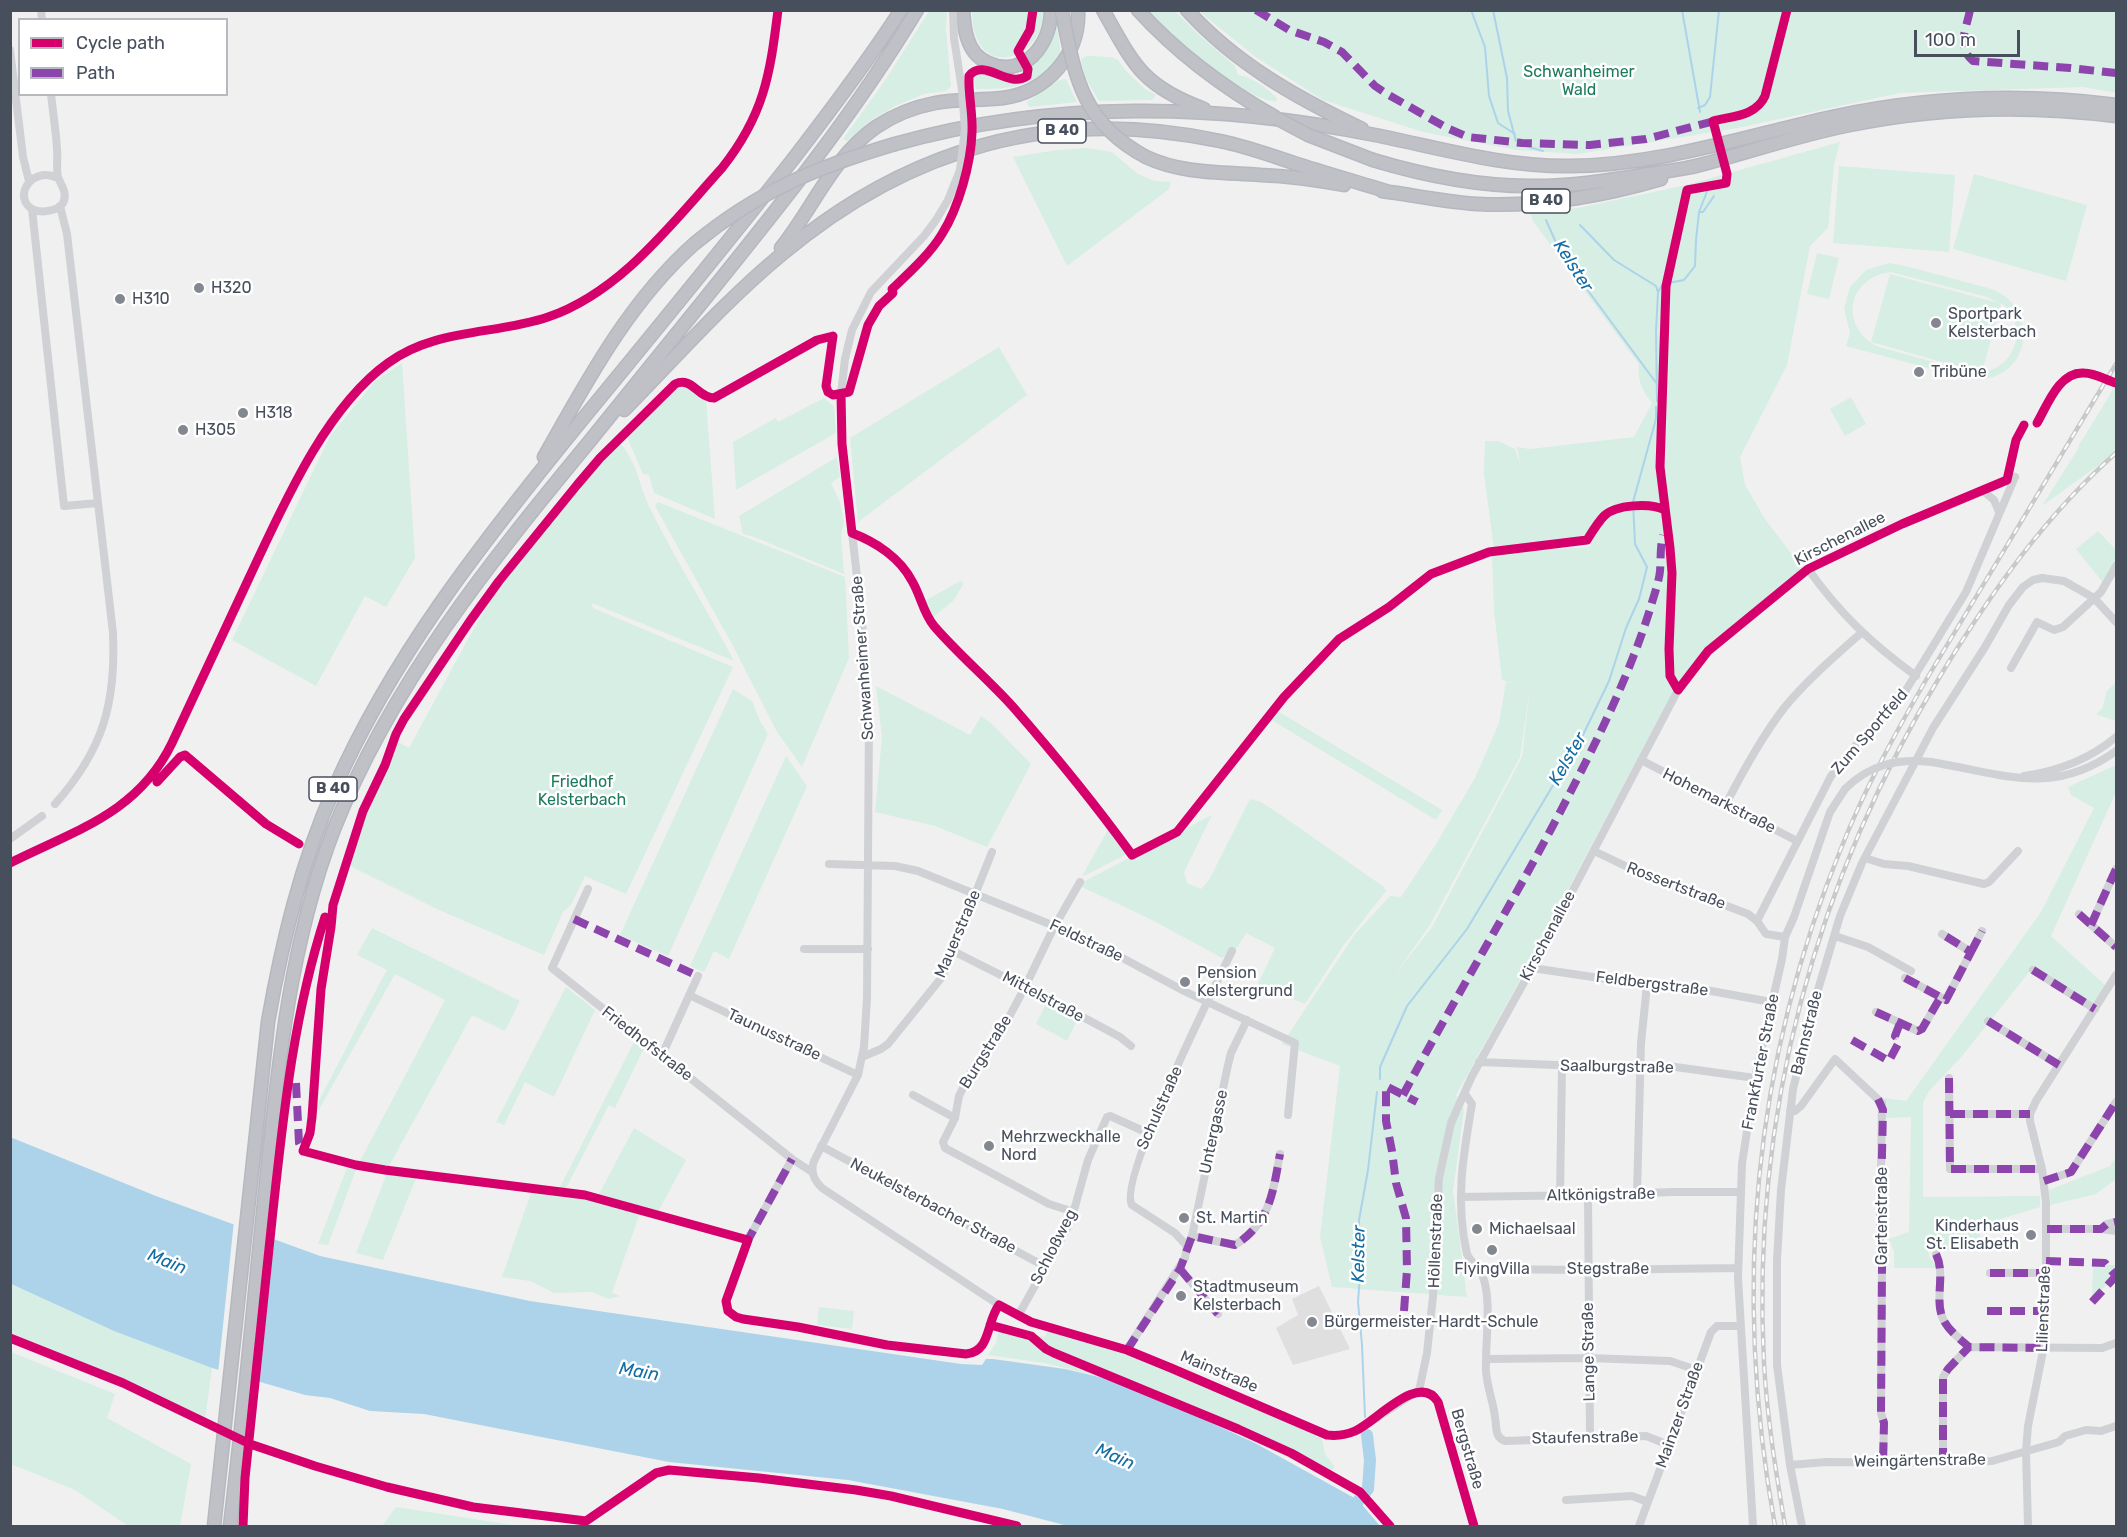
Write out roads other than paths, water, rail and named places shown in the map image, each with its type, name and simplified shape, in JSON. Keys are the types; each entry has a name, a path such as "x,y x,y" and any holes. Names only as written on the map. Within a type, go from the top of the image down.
{"highway":[{"path":"865,63 893,10"},
{"name":"B 40","path":"214,1527 268,1022 281,950 305,864 333,791 362,730 392,676 458,578 527,488 751,214 865,63 901,10"},
{"name":"B 40","path":"230,1527 271,1133 288,999 302,930 327,850 351,791 386,722 455,611 504,544 768,223 881,70 917,10"},
{"path":"962,10 967,38 972,49 986,62 1004,67 1017,65 1034,55 1058,11"},
{"path":"763,270 795,229 842,160 868,134 886,121 917,107 946,101 1004,98 1035,87 1053,75 1068,55 1076,36 1078,10"},
{"path":"1103,10 1133,64 1146,78 1166,92 1214,112 1374,134"},
{"path":"1138,10 1180,52 1218,82 1308,135 1373,160 1446,178 1487,184 1529,186 1604,181 1699,165"},
{"name":"B 40","path":"1186,10 1219,42 1260,74 1312,105 1374,134 1442,151 1498,161 1573,166 1640,160 1834,117 1935,102 2022,98 2116,105"},
{"path":"1058,11 1074,69 1088,103 1116,137 1146,157 1173,167 1190,170 1264,175 1389,192"},
{"name":"B 40","path":"584,447 763,270 832,216 885,183 921,166 957,152 990,143 1038,133 1098,128 1132,128 1197,136 1231,144 1389,192 1463,203 1526,203 1614,191 1699,165 1848,125 1917,114 1984,109 2027,109 2116,116"},
{"name":"B 40","path":"527,488 584,386 618,331 651,286 694,244 732,214 782,185 846,158 978,124 1035,116 1116,110 1214,112"}],"street":[{"path":"953,10 953,32 959,69"},
{"path":"959,69 962,10"},
{"path":"10,50 23,157 29,181"},
{"name":"Schwanheimer Straße","path":"812,1172 821,1146 844,1106 858,1075 862,1057 868,949 869,717 860,602 842,444 841,394 845,359 852,330 871,292 936,220 948,200 960,170 965,129 959,69"},
{"path":"51,96 58,178 63,185 64,197 60,206 67,234 114,658 111,696 102,729 93,751 73,783 55,804"},
{"path":"58,178 36,177 29,181 25,189 25,199 32,209 64,506 98,503"},
{"path":"32,209 46,210 60,206"},
{"name":"Kirschenallee","path":"1464,1094 1678,690 1703,657 1808,569 1902,524 2015,477"},
{"name":"Zum Sportfeld","path":"1757,921 1831,776 1857,744 1903,695 1966,591 2015,477"},
{"path":"1982,490 1994,500 1999,513"},
{"path":"2012,668 2037,622 2059,630 2106,585 2116,567"},
{"path":"1808,569 1828,596 1861,633 1916,676"},
{"name":"Bahnstraße","path":"1802,1527 1790,1465 1777,1365 1776,1311 1781,1190 1793,1089 1806,1032 1835,936 1851,888 1865,858 1933,728 2009,605 2023,587 2032,580 2053,578 2064,581 2094,598"},
{"path":"2094,598 2116,622"},
{"path":"1726,804 1753,753 1784,709 1817,672 1861,633"},
{"path":"2015,777 2045,772 2078,761 2104,747 2116,737"},
{"path":"2015,777 2036,780 2065,776 2096,765 2116,751"},
{"name":"Hohemarkstraße","path":"1641,760 1797,841"},
{"name":"Frankfurter Straße","path":"1753,1527 1740,1326 1738,1268 1740,1192 1755,1078 1785,937 1830,812 1845,789 1861,775 1878,766 1908,760 2015,777"},
{"path":"10,839 42,816"},
{"name":"Rossertstraße","path":"1594,851 1638,872 1748,914 1757,921"},
{"path":"1865,858 1884,864 1908,866 1984,884 1989,882 2018,851"},
{"name":"Mauerstraße","path":"862,1057 888,1044 938,983 992,852"},
{"name":"Feldstraße","path":"829,864 868,864 918,871 1089,940 1184,991 1295,1043 1288,1115"},
{"path":"2091,925 2116,869"},
{"name":"Burgstraße","path":"1074,1212 1049,1204 945,1148 943,1142 955,1118 959,1096 972,1070 999,1036 1080,882"},
{"name":"Friedhofstraße","path":"588,889 552,968 792,1159 812,1172"},
{"path":"2079,914 2116,947"},
{"path":"1757,921 1766,934 1785,937"},
{"path":"1835,936 1868,947 1946,1000 1982,931"},
{"path":"1942,934 1971,952"},
{"path":"804,949 868,949"},
{"name":"Mittelstraße","path":"953,951 1120,1037 1131,1046"},
{"name":"Schulstraße","path":"1187,1246 1180,1237 1129,1200 1135,1168 1148,1133 1232,951"},
{"name":"Feldbergstraße","path":"1532,968 1647,985 1706,990 1771,1002"},
{"path":"2033,969 2095,1009"},
{"path":"1950,1114 2031,1114 2036,1101 2116,975"},
{"path":"662,1055 698,976"},
{"path":"1637,1194 1640,1068 1647,985"},
{"name":"Taunusstraße","path":"689,995 858,1075"},
{"path":"1876,1012 1915,1030 1922,1029 1940,998"},
{"name":"Untergasse","path":"1127,1350 1185,1258 1192,1236 1231,1053 1247,1020"},
{"path":"1988,1021 2059,1065"},
{"path":"1894,1036 1900,1023"},
{"name":"Gartenstraße","path":"1790,1111 1795,1111 1801,1106 1835,1059 1882,1103 1880,1242 1882,1265 1881,1413 1884,1423 1882,1463"},
{"name":"Saalburgstraße","path":"1479,1062 1640,1068 1668,1066 1755,1078"},
{"path":"1560,1196 1562,1066"},
{"path":"1950,1078 1950,1169 2042,1169"},
{"path":"1464,1094 1472,1104 1461,1172 1461,1197 1467,1254 1471,1262 1479,1269 1485,1288 1486,1359 1670,1360 1697,1370"},
{"name":"Höllenstraße","path":"1419,1391 1427,1353 1433,1296 1436,1201 1440,1165 1451,1124 1464,1094"},
{"path":"913,1095 955,1118"},
{"path":"2044,1181 2071,1172 2116,1102"},
{"name":"Lilienstraße","path":"2028,1527 2026,1451 2028,1426 2044,1348 2047,1229 2044,1181 2030,1121 2031,1114"},
{"name":"Schloßweg","path":"1018,1316 1074,1212 1088,1160 1107,1117 1110,1116 1148,1133"},
{"name":"Neukelsterbacher Straße","path":"821,1146 1046,1267"},
{"path":"1192,1236 1235,1245 1254,1229 1265,1216 1270,1204 1280,1154"},
{"path":"748,1240 792,1159"},
{"name":"Mainstraße","path":"812,1172 822,1188 1018,1316 1059,1331 1127,1350 1327,1435 1344,1435 1356,1431 1393,1405 1419,1391"},
{"name":"Altkönigstraße","path":"1461,1197 1740,1192"},
{"name":"Lange Straße","path":"1588,1195 1590,1437"},
{"path":"2101,1229 2107,1224 2116,1222"},
{"path":"2047,1229 2116,1230"},
{"path":"1936,1254 1941,1264 1941,1315 1947,1325 1969,1347 2102,1348 2116,1343"},
{"name":"Stegstraße","path":"1479,1269 1738,1268"},
{"path":"1180,1269 1218,1314"},
{"path":"1990,1273 2045,1273"},
{"name":"Mainzer Straße","path":"1639,1527 1711,1332 1714,1328 1740,1326"},
{"path":"1943,1463 1943,1377 1969,1347"},
{"name":"Staufenstraße","path":"1486,1359 1487,1383 1496,1418 1497,1434 1500,1438 1505,1440 1646,1437 1669,1445"},
{"name":"Bergstraße","path":"1419,1391 1429,1393 1438,1402 1474,1527"},
{"name":"Weingärtenstraße","path":"1790,1465 1826,1462 1992,1461 2059,1442 2065,1436 2086,1430 2101,1431 2116,1426"},
{"path":"1566,1500 1632,1496 1648,1502"}],"water":[{"name":"Main","path":"10,1137 156,1196 320,1256 530,1301 961,1364 982,1365 986,1359 993,1359 1065,1369 1112,1380 1133,1387 1255,1443 1358,1500 1380,1526 1068,1526 1003,1509 848,1480 669,1462 424,1414 370,1411 330,1398 305,1395 212,1368 114,1331 11,1284"}],"waterway":[{"name":"Kelster","path":"1471,10 1485,47 1489,96 1498,123 1515,134"},
{"name":"Kelster","path":"1493,10 1507,78 1508,111 1516,141"},
{"path":"1682,10 1700,112"},
{"path":"1698,108 1705,105 1710,97 1719,10"},
{"name":"Kelster","path":"1518,144 1543,151"},
{"path":"1657,401 1658,292 1663,284 1684,280 1695,266 1699,212 1708,189"},
{"path":"1699,212 1703,212 1714,196"},
{"name":"Kelster","path":"1546,220 1561,254 1657,384"},
{"path":"1580,225 1614,260 1656,286 1658,292"},
{"name":"Kelster","path":"1380,1079 1380,1067 1407,1006 1467,929 1582,737 1609,681 1626,628 1639,599 1647,567 1635,544 1633,502 1656,419 1656,407"},
{"name":"Kelster","path":"1365,1417 1358,1302 1359,1220 1368,1170 1377,1092"},
{"name":"Kelster","path":"1338,1526 1368,1489 1370,1460 1367,1435"}],"railway":[{"path":"1775,1526 1762,1439 1755,1353 1754,1267 1759,1181 1770,1096 1788,1012 1812,929 1851,824 1892,741 1926,680 2116,364"},
{"path":"1785,1526 1775,1465 1764,1363 1763,1271 1769,1180 1781,1090 1801,1002 1827,916 1860,831 1899,749 1945,668 1982,610 2044,527 2116,453"}],"place":[{"name":"H320","path":"199,288"},
{"name":"H310","path":"120,299"},
{"name":"Sportpark Kelsterbach","path":"1936,323"},
{"name":"Tribüne","path":"1919,372"},
{"name":"H318","path":"243,413"},
{"name":"H305","path":"183,430"},
{"name":"Pension Kelstergrund","path":"1185,982"},
{"name":"Mehrzweckhalle Nord","path":"989,1146"},
{"name":"St. Martin","path":"1184,1218"},
{"name":"Michaelsaal","path":"1477,1229"},
{"name":"Kinderhaus St. Elisabeth","path":"2031,1235"},
{"name":"FlyingVilla","path":"1492,1250"},
{"name":"Stadtmuseum Kelsterbach","path":"1181,1296"},
{"name":"Bürgermeister-Hardt-Schule","path":"1312,1322"}],"park label":[{"name":"Schwanheimer Wald","path":"1579,81"},
{"name":"Friedhof Kelsterbach","path":"582,791"}]}
